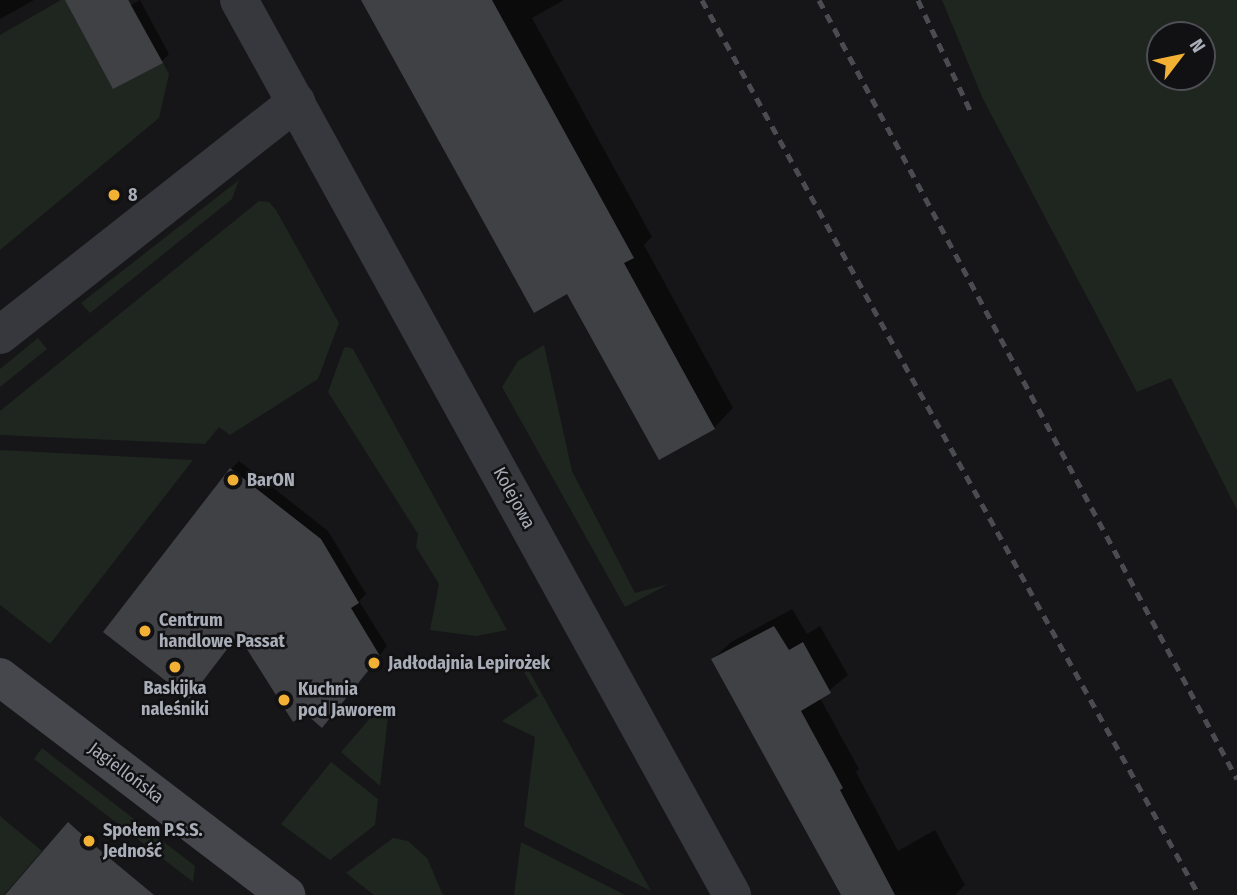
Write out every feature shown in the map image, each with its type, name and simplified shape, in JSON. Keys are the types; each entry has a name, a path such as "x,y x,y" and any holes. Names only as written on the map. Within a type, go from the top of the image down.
{"street":[{"name":"Kolejowa","path":"239,0 732,895"},
{"path":"0,335 296,102"},
{"name":"Jagiellońska","path":"0,677 286,895"}],"shaded area":[{"path":"61,0 129,0 169,74 159,118 0,250 0,35"},
{"path":"942,0 1237,0 1237,510 1171,378 1137,392 983,99"},
{"path":"239,180 232,199 90,313 81,303"},
{"path":"259,201 269,202 276,210 339,323 318,379 230,435 219,427 205,444 0,435 0,411"},
{"path":"38,338 47,349 0,387 0,369"},
{"path":"544,345 572,471 635,593 669,584 625,607 502,387 518,361"},
{"path":"344,348 353,349 507,630 476,636 430,630 439,584 416,547 418,534 328,392"},
{"path":"0,450 193,460 50,644 0,605"},
{"path":"528,669 651,891 524,826 535,737 502,721 538,696 524,672"},
{"path":"377,710 388,717 380,786 341,752"},
{"path":"42,748 195,866 193,882 34,759"},
{"path":"331,762 378,799 375,825 330,860 281,824"},
{"path":"0,816 42,851 4,895 0,895"},
{"path":"393,838 408,841 427,858 443,895 374,895 346,873"},
{"path":"521,842 625,895 514,895"}],"building":[{"path":"65,0 128,0 163,63 113,89"},
{"path":"361,0 492,0 634,258 624,263 715,429 659,460 567,294 534,313"},
{"path":"230,468 321,539 359,603 351,608 380,656 322,728 306,714 293,722 238,635 189,699 103,632"},
{"path":"774,626 789,650 803,642 831,693 801,711 843,788 840,790 895,895 841,895 711,659"},
{"path":"68,822 89,841 154,895 5,895"}],"railway":[{"path":"702,0 1199,895"},
{"path":"819,0 1237,779"},
{"path":"918,0 971,112"}],"place":[{"name":"8","path":"114,195"},
{"name":"BarON","path":"233,480"},
{"name":"Centrum handlowe Passat","path":"145,631"},
{"name":"Jadłodajnia Lepirożek","path":"374,663"},
{"name":"Baskijka naleśniki","path":"175,667"},
{"name":"Kuchnia pod Jaworem","path":"284,700"},
{"name":"Społem P.S.S. Jedność","path":"89,841"}]}
